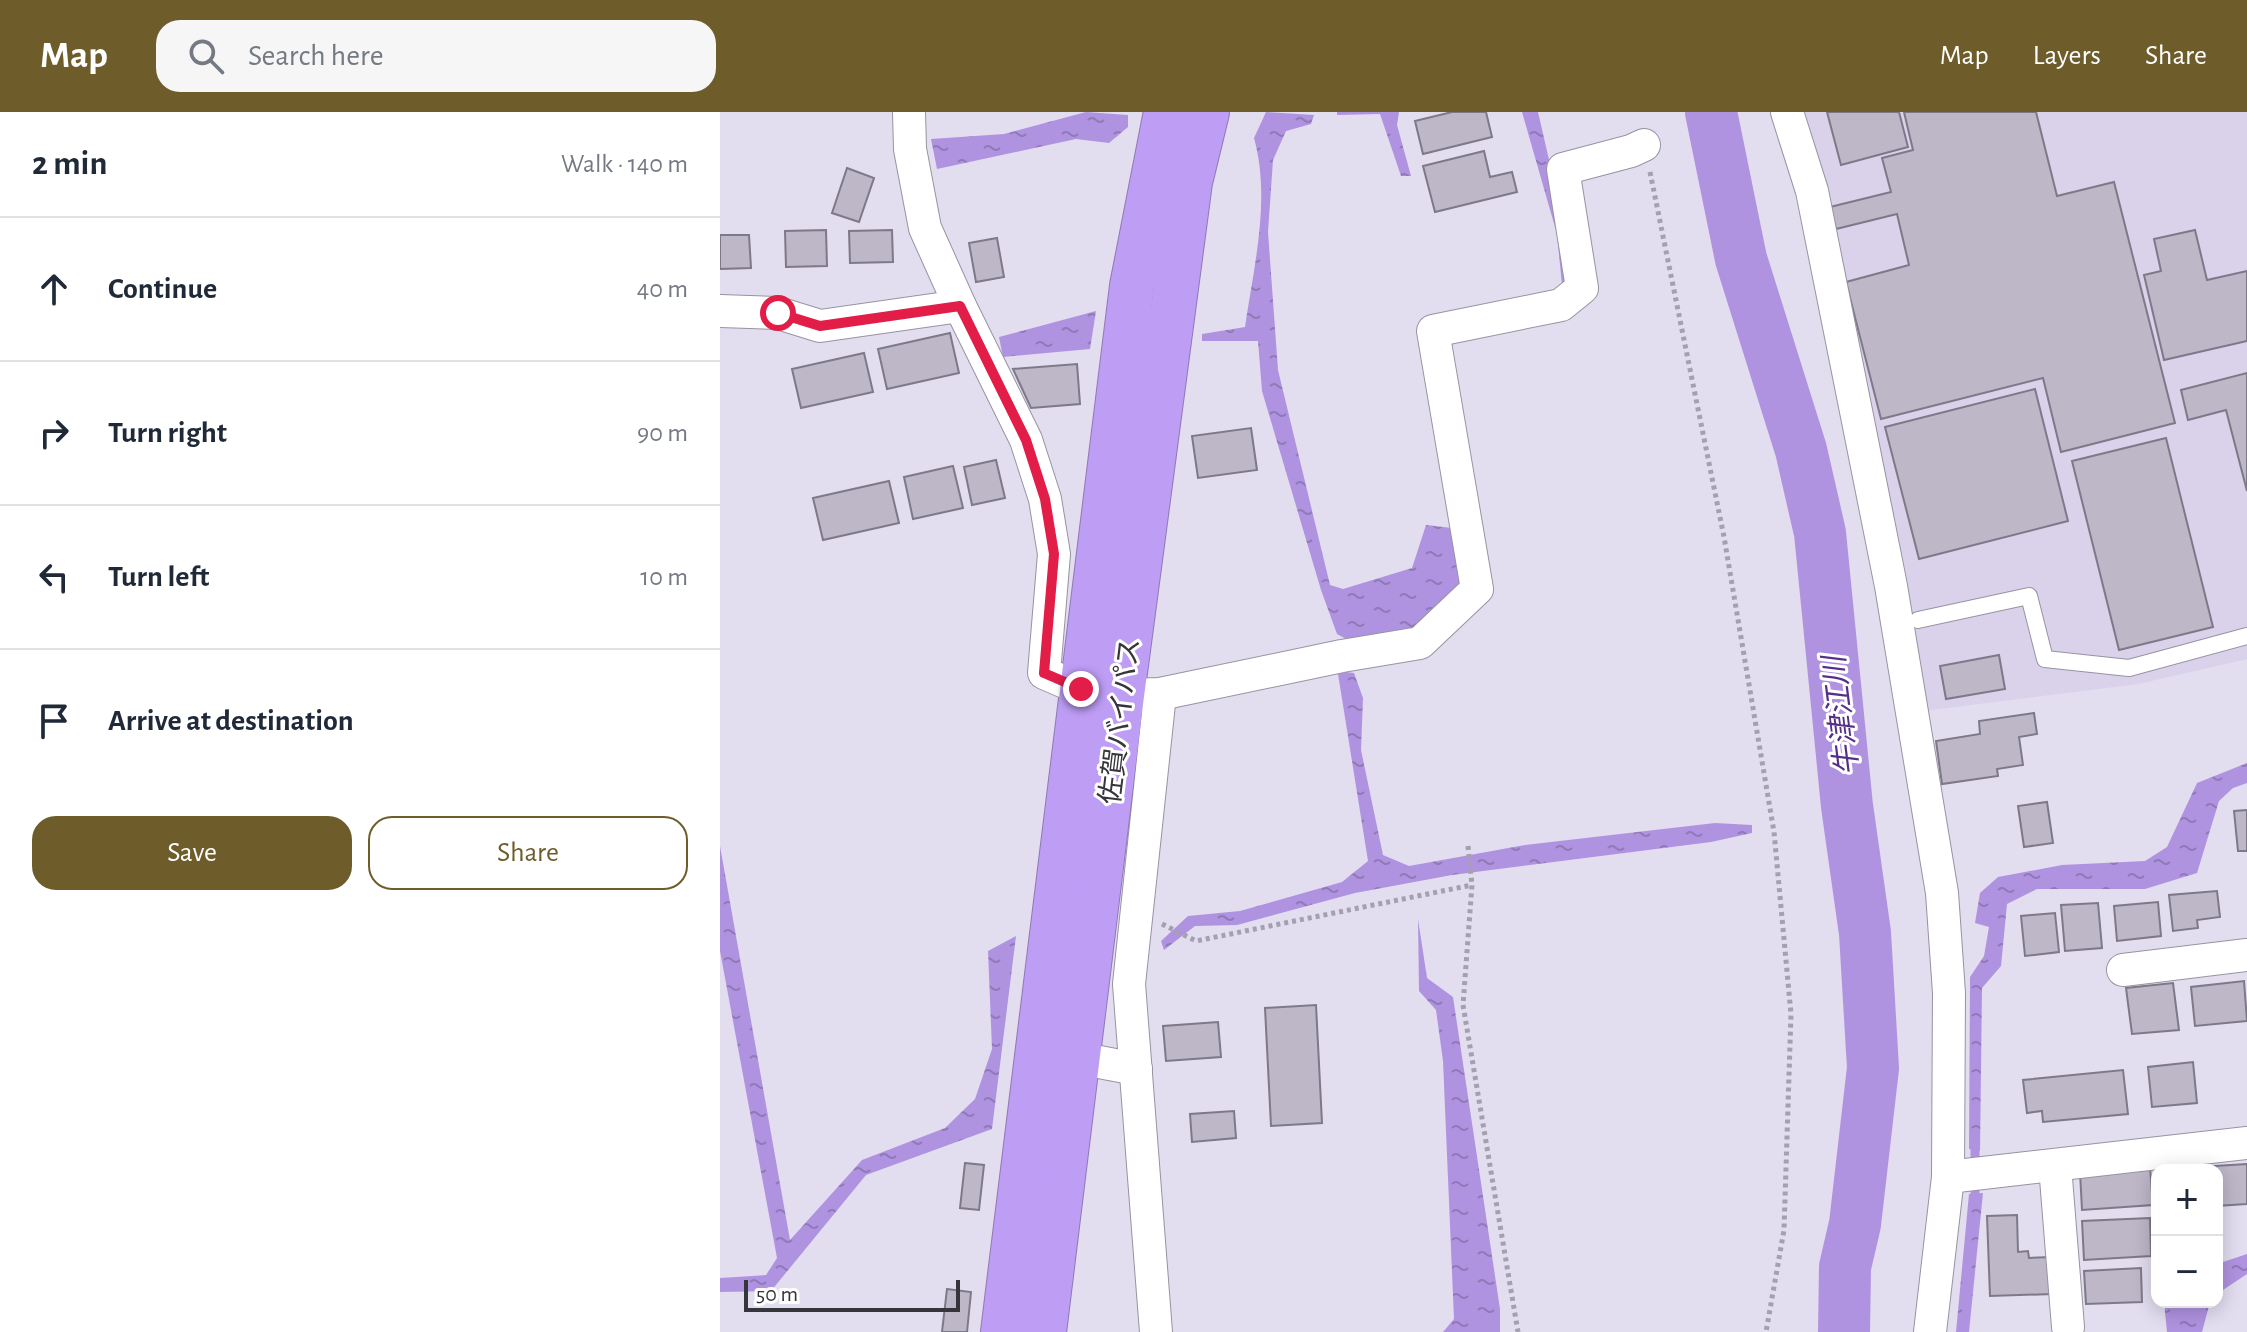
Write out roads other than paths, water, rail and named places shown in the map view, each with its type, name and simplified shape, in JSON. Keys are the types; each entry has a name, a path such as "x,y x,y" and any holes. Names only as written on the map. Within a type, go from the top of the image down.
{"highway":[{"name":"佐賀バイパス","path":"1003,1332 1121,693 1132,286 1166,112"},
{"name":"佐賀バイパス","path":"1044,1332 1121,693 1190,182 1207,112"}],"street":[{"path":"909,112 910,149 925,228 1026,440 1045,499 1054,554 1044,673 1121,693 1420,643 1477,589 1433,331 1561,305 1582,288 1563,169 1644,145"},
{"path":"1787,112 1812,191 1885,555 1942,893 1968,1175 1930,1332"},
{"path":"720,311 778,313 820,326 960,306"},
{"path":"1121,693 1129,984 1156,1332"},
{"path":"2123,970 2247,955"},
{"path":"1078,1058 1136,1069"},
{"path":"1968,1175 2247,1143"},
{"path":"2055,1166 2068,1327"}],"lane":[{"path":"1918,620 2029,596 2045,659 2129,668 2247,636"}],"water":[{"path":"1086,112 1128,115 1128,127 1109,143 1076,139 937,169 931,139 1004,134"},
{"path":"1266,112 1314,115 1311,124 1286,131 1273,160 1268,232 1278,370 1330,585 1343,589 1412,568 1426,525 1452,528 1461,567 1459,590 1412,631 1346,639 1337,634 1262,391 1258,341 1202,341 1202,334 1245,327 1261,208 1259,161 1254,138"},
{"path":"1337,112 1399,112 1397,125 1411,176 1401,176 1380,114 1337,115"},
{"path":"1522,112 1538,112 1567,238 1570,284 1562,285 1557,234"},
{"path":"1096,311 1090,349 1003,357 999,337"},
{"path":"1354,673 1363,698 1361,750 1383,855 1409,866 1525,845 1715,823 1752,825 1752,833 1711,842 1452,875 1355,893 1237,925 1195,926 1164,950 1161,941 1188,916 1240,911 1342,882 1368,861 1338,674"},
{"path":"2247,763 2247,783 2233,788 2219,801 2197,873 2145,889 2037,889 2007,904 2001,966 1982,988 1980,1151 1969,1149 1970,977 1984,956 1989,927 1975,923 1980,893 1998,877 2062,865 2145,861 2167,847 2197,783"},
{"path":"720,846 790,1240 862,1160 945,1128 975,1099 992,1049 988,951 1016,936 992,1129 866,1175 771,1291 720,1292 720,1278 766,1275 777,1258 720,951"},
{"path":"1418,919 1427,978 1453,997 1500,1309 1500,1332 1443,1332 1454,1319 1443,1061 1436,1010 1419,991"},
{"path":"1983,1193 1969,1332 1956,1332 1969,1194"},
{"path":"2247,1254 2247,1274 2223,1290 2223,1262"},
{"path":"2165,1308 2208,1308 2202,1332 2167,1332"}],"waterway":[{"name":"牛津江川","path":"1711,112 1741,259 1801,450 1820,533 1847,806 1865,933 1873,1068 1855,1224 1845,1267 1844,1332"},
{"path":"1975,1150 1975,1193"}]}
